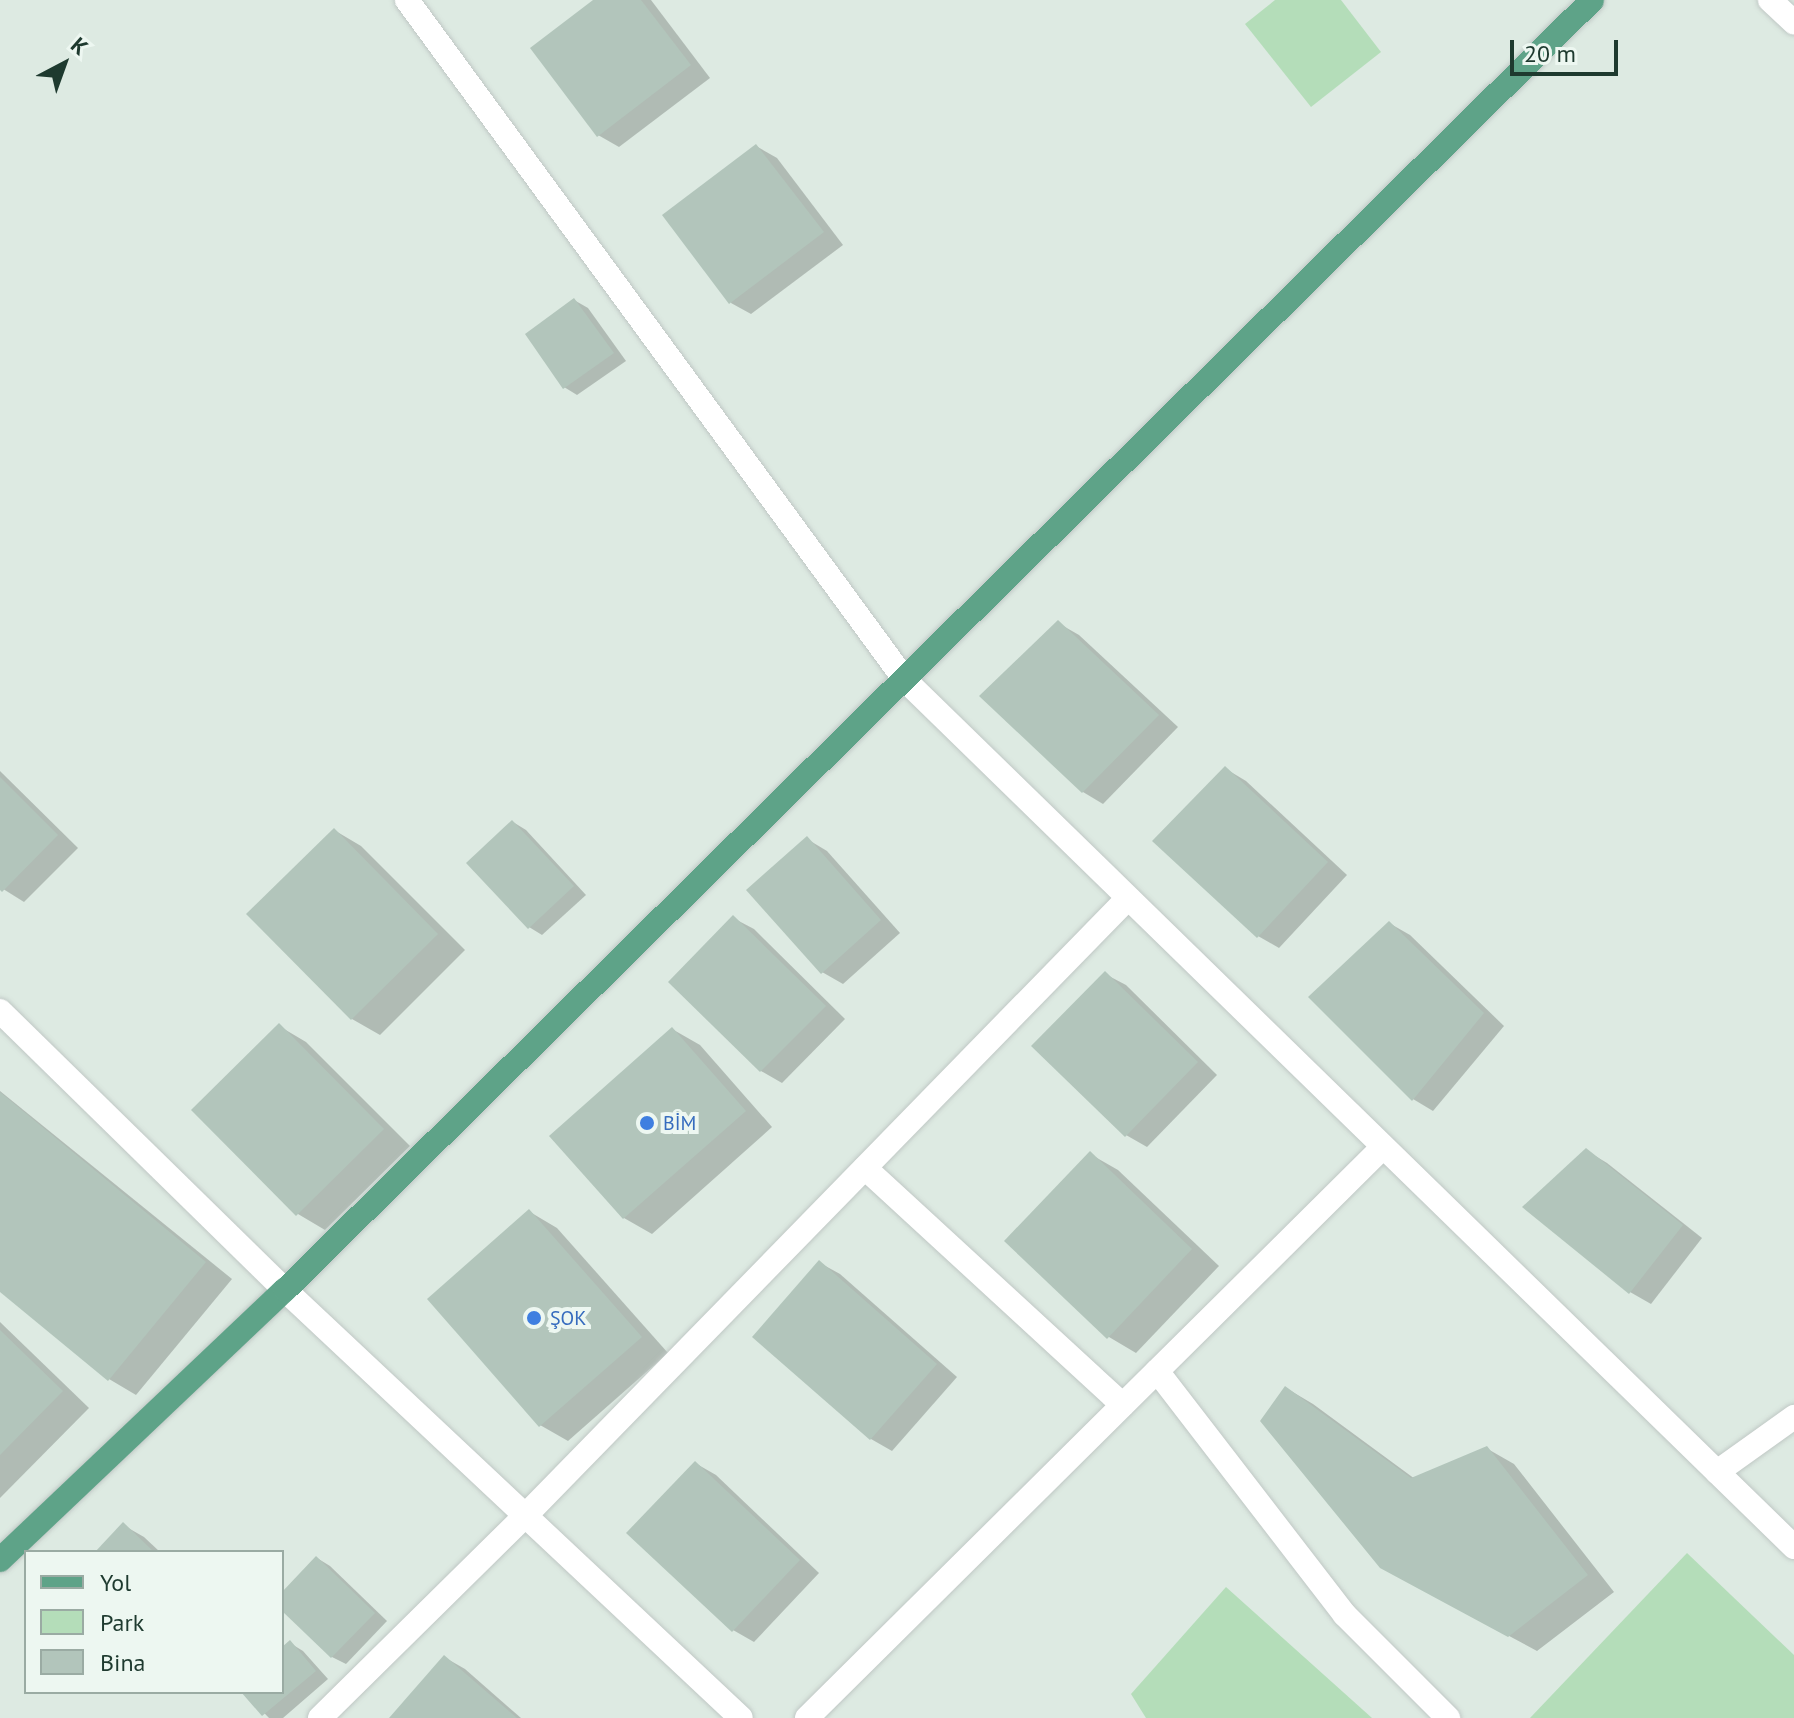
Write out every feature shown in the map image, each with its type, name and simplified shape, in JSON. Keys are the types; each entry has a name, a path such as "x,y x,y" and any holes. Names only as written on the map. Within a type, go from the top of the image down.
{"main road":[{"path":"0,1560 285,1290 1592,0"}],"street":[{"path":"407,0 905,680 1794,1547"},
{"path":"1770,0 1794,22"},
{"path":"320,1718 525,1516 1128,898"},
{"path":"4,1023 741,1718"},
{"path":"807,1718 1383,1147"},
{"path":"865,1168 1123,1405"},
{"path":"1157,1371 1345,1615 1448,1718"},
{"path":"1717,1472 1794,1417"}],"green space":[{"path":"1275,0 1341,0 1381,52 1311,107 1245,24"},
{"path":"1687,1553 1794,1655 1794,1718 1530,1718"},
{"path":"1226,1587 1372,1718 1146,1718 1131,1694"}],"building":[{"path":"593,0 641,0 691,65 597,137 530,48"},
{"path":"756,144 824,232 729,304 662,215"},
{"path":"574,298 614,353 563,389 525,334"},
{"path":"1058,620 1159,715 1082,793 979,696"},
{"path":"1225,766 1328,862 1257,938 1152,841"},
{"path":"0,777 58,835 2,892 0,890"},
{"path":"512,820 574,886 528,929 466,863"},
{"path":"334,828 438,934 351,1020 246,914"},
{"path":"807,836 881,920 821,974 746,890"},
{"path":"733,915 826,1006 760,1072 668,982"},
{"path":"1389,921 1484,1013 1412,1101 1308,997"},
{"path":"1105,971 1198,1062 1125,1137 1031,1046"},
{"path":"279,1023 384,1129 296,1216 191,1110"},
{"name":"BİM","path":"672,1027 746,1111 623,1219 549,1136"},
{"path":"0,1092 206,1262 108,1381 0,1292"},
{"path":"1586,1148 1683,1225 1629,1294 1522,1207"},
{"path":"1090,1151 1192,1249 1107,1339 1004,1241"},
{"name":"ŞOK","path":"529,1209 642,1337 539,1427 427,1299"},
{"path":"819,1260 937,1364 870,1440 752,1337"},
{"path":"0,1330 63,1391 0,1455"},
{"path":"1285,1386 1411,1478 1487,1446 1588,1575 1508,1637 1380,1568 1260,1421"},
{"path":"695,1461 800,1560 732,1632 626,1533"},
{"path":"123,1522 152,1550 97,1550"},
{"path":"316,1556 375,1613 331,1658 284,1613 284,1590"},
{"path":"290,1640 316,1671 262,1716 243,1694 284,1694 284,1645"},
{"path":"444,1655 517,1718 389,1718"}],"place":[{"name":"BİM","path":"647,1123"},
{"name":"ŞOK","path":"534,1318"}]}
